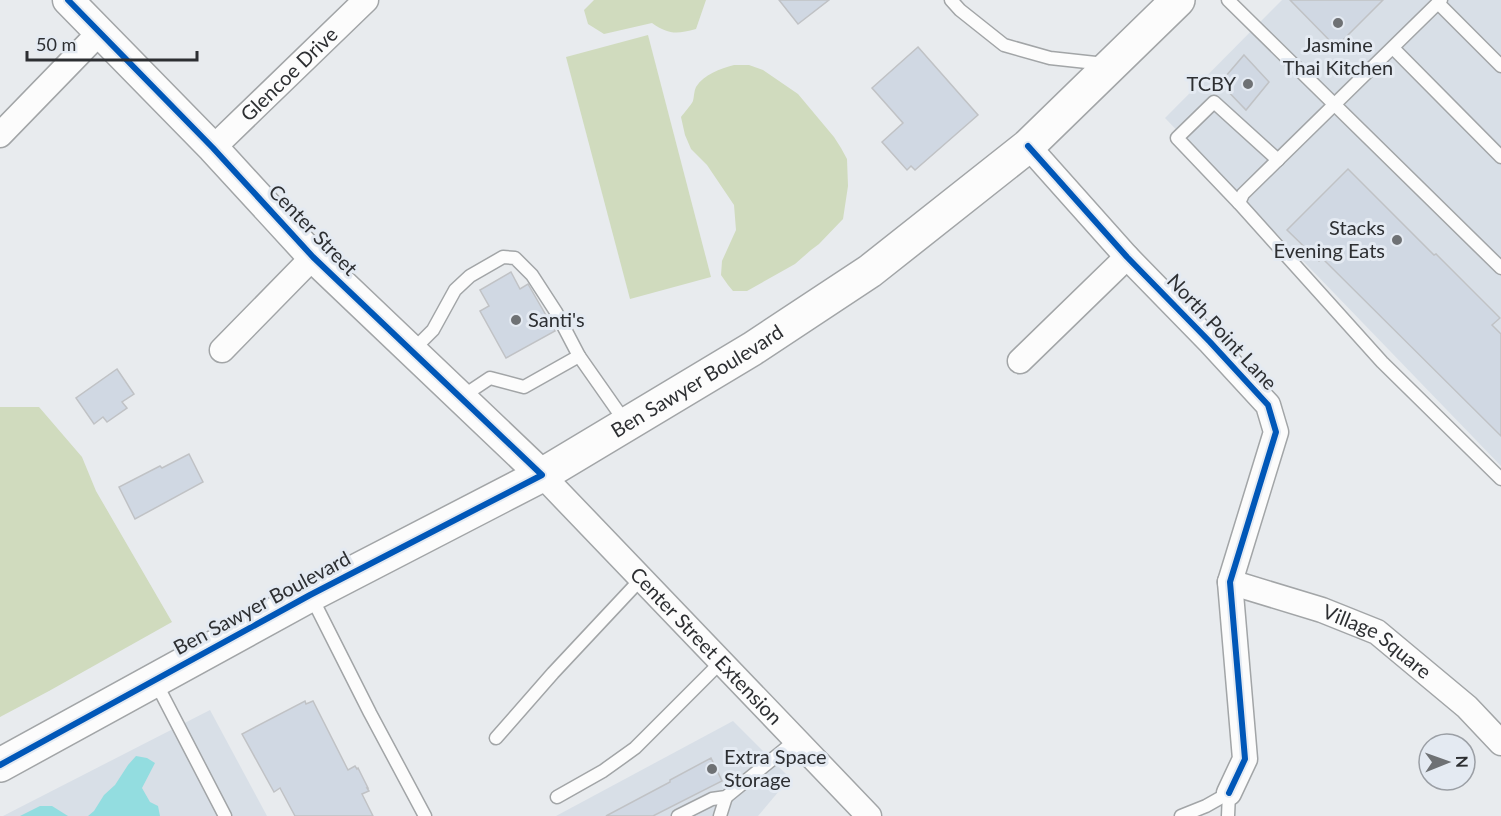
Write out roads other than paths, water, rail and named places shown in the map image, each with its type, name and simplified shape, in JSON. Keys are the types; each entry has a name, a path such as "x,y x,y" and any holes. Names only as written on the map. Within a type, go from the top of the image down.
{"main road":[{"name":"Ben Sawyer Boulevard","path":"0,765 310,595 542,475 752,349 870,271 1028,146 1178,0"}],"street":[{"name":"Center Street","path":"68,0 213,148 313,257 542,475"},
{"name":"Glencoe Drive","path":"213,148 366,0"},
{"path":"0,135 99,33"},
{"name":"North Point Lane","path":"1028,146 1127,257 1268,405 1276,432 1230,582 1245,759 1229,805"},
{"path":"222,350 313,257"},
{"path":"1020,361 1127,257"},
{"name":"Center Street Extension","path":"542,475 869,816"},
{"name":"Village Square","path":"1230,582 1322,610 1377,632 1467,706 1501,743"}],"lane":[{"path":"951,0 1004,45 1050,58 1112,64"},
{"path":"1228,0 1501,268"},
{"path":"1239,203 1243,194 1440,2 1501,66"},
{"path":"1393,48 1501,157"},
{"path":"1278,160 1214,102 1177,138 1239,203 1382,362 1501,479"},
{"path":"412,351 433,330 455,290 470,276 503,257 515,258 532,275 556,312 579,356 626,424"},
{"path":"460,398 490,378 524,387 579,356"},
{"path":"496,738 642,579"},
{"path":"310,595 424,816"},
{"path":"557,797 603,771 635,748 721,662"},
{"path":"154,680 225,816"},
{"path":"678,816 712,799 726,797 796,740"},
{"path":"720,816 726,797"},
{"path":"1181,816 1206,806 1229,805"}],"water":[{"path":"136,756 147,758 155,763 142,788 150,802 158,806 160,816 88,816 115,785"},
{"path":"40,806 52,806 68,816 20,816"}],"place":[{"name":"Jasmine Thai Kitchen","path":"1338,23"},
{"name":"TCBY","path":"1248,84"},
{"name":"Stacks Evening Eats","path":"1397,240"},
{"name":"Santi's","path":"516,320"},
{"name":"Extra Space Storage","path":"712,769"}]}
